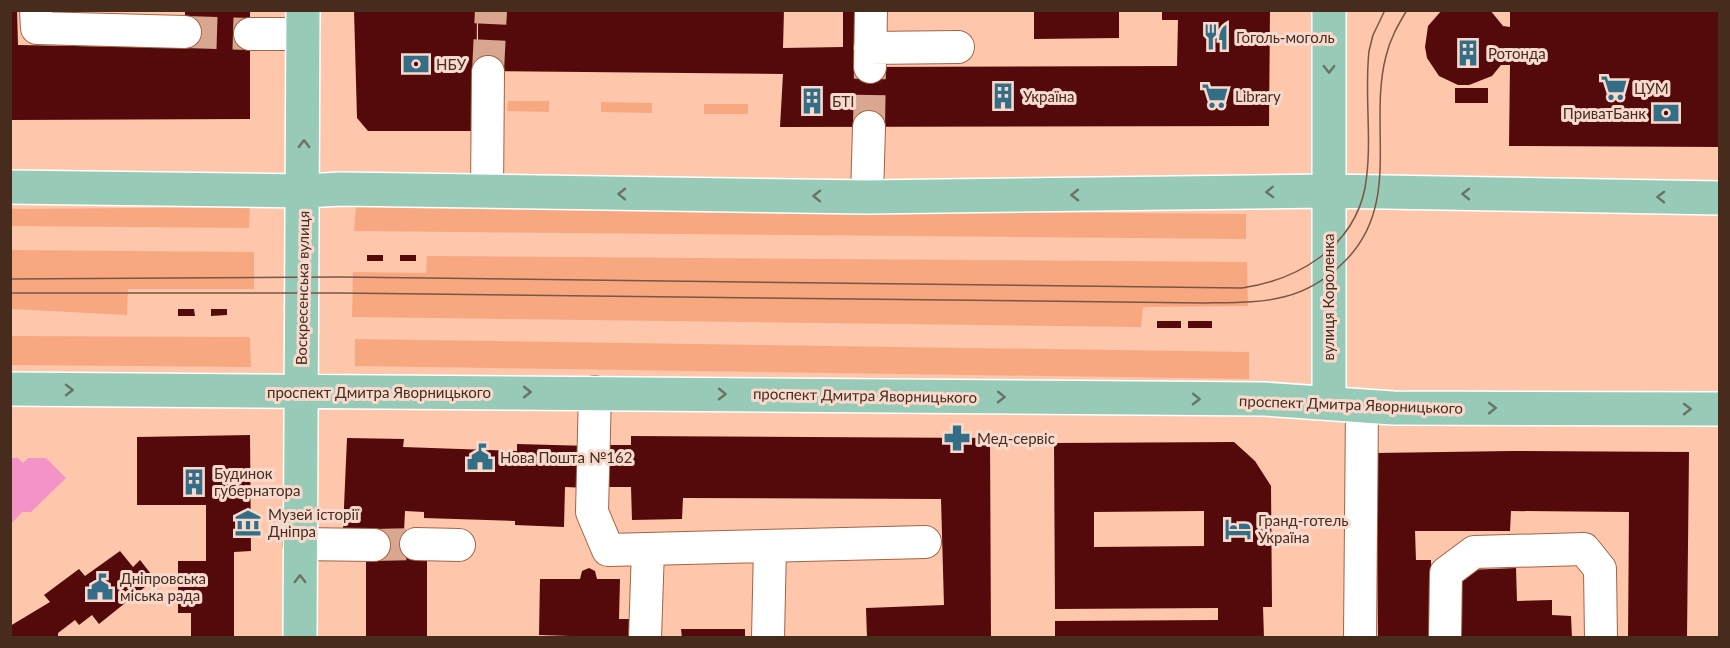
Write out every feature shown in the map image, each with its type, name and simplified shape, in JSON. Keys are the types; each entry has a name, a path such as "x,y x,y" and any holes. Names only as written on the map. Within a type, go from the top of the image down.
{"main road":[{"name":"вулиця Короленка","path":"1329,10 1329,403"},
{"name":"Воскресенська вулиця","path":"300,638 304,22"},
{"path":"10,188 304,191 341,189 867,197 1328,190 1719,198"},
{"name":"проспект Дмитра Яворницького","path":"10,389 1264,399 1362,406 1719,409"}],"lane":[{"path":"36,10 37,28 152,20 185,32"},
{"path":"871,10 870,58 958,47"},
{"path":"250,34 304,22"},
{"path":"487,192 488,72"},
{"path":"867,197 869,127"},
{"path":"595,392 592,512 608,550 925,542"},
{"path":"1360,638 1362,406"},
{"path":"300,544 374,544"},
{"path":"416,544 459,545"},
{"path":"768,638 770,546"},
{"path":"645,638 648,549"},
{"path":"1445,638 1446,573 1474,552 1584,549 1600,569 1601,638"}],"shaded area":[{"path":"508,101 549,101 549,112 507,111"},
{"path":"601,102 652,103 652,113 601,112"},
{"path":"704,104 748,104 748,114 704,114"},
{"path":"356,206 1246,214 1246,239 354,231"},
{"path":"250,207 249,228 11,226 11,209"},
{"path":"11,250 254,252 254,289 128,289 127,315 11,309"},
{"path":"427,256 1247,262 1248,306 1143,307 1141,327 352,317 353,272 426,273"},
{"path":"11,336 250,337 251,367 11,365"},
{"path":"355,339 1249,352 1249,379 355,366"},
{"path":"11,458 18,458 23,463 28,458 46,458 66,478 31,512 22,512 11,524"}],"building":[{"path":"10,10 17,10 18,45 185,48 185,10 250,10 250,119 10,120"},
{"name":"НБУ","path":"354,10 477,10 476,131 368,131 357,118"},
{"path":"478,10 784,10 783,48 843,47 843,10 859,10 859,67 1177,66 1178,20 1162,20 1162,10 1270,10 1269,126 780,127 783,74 478,71"},
{"path":"1034,10 1119,10 1119,38 1034,39"},
{"name":"ЦУМ","path":"1442,10 1490,10 1503,26 1510,27 1510,10 1720,10 1720,147 1509,146 1510,65 1501,65 1492,76 1469,85 1458,85 1439,76 1427,58 1425,47 1428,26"},
{"path":"1455,88 1488,88 1488,103 1455,103"},
{"path":"367,255 383,255 383,261 367,261"},
{"path":"400,255 416,255 416,261 400,261"},
{"path":"178,309 194,309 195,316 178,316"},
{"path":"211,309 227,309 227,315 211,316"},
{"path":"1157,321 1181,321 1181,328 1157,328"},
{"path":"1188,321 1212,321 1212,328 1188,328"},
{"name":"Будинок губернатора","path":"250,435 251,551 234,552 234,638 191,638 191,613 178,613 178,561 206,561 206,505 137,505 137,437"},
{"path":"631,436 990,438 991,638 867,638 866,608 944,605 941,499 683,498 682,519 632,520 631,487 607,487 607,445 631,445"},
{"path":"347,438 404,439 403,447 517,451 517,444 590,446 589,488 565,487 564,527 515,525 515,521 424,518 424,512 405,511 404,532 416,532 427,557 427,638 366,638 366,556 374,532 398,532 343,530"},
{"name":"Гранд-готель Україна","path":"1234,442 1255,461 1271,486 1272,607 1263,607 1264,638 1055,638 1055,621 1218,620 1218,608 1055,609 1054,443","holes":["1204,511 1204,546 1094,547 1094,512"]},
{"path":"1689,452 1687,638 1628,638 1629,512 1511,511 1510,531 1415,531 1416,560 1431,560 1432,638 1378,638 1376,453"},
{"name":"Дніпровська міська рада","path":"120,551 133,567 140,560 155,579 99,624 92,615 79,625 75,620 58,633 58,638 10,638 10,626 50,602 44,595 79,569 85,576"},
{"path":"589,568 595,571 597,579 620,579 619,619 632,619 632,638 539,635 540,579 580,579 582,571"},
{"path":"1516,568 1517,601 1552,600 1552,615 1571,616 1572,638 1458,638 1456,579 1467,570"},
{"path":"681,629 745,629 745,638 682,638"}],"tunnel":[{"path":"488,72 491,10"},
{"path":"185,32 250,34"},
{"path":"869,127 870,67"},
{"path":"374,545 416,544"}],"tram line":[{"path":"10,279 341,277 1242,288 1263,284 1302,269 1320,258 1348,228 1359,209 1367,171 1369,51 1373,35 1385,10"},
{"path":"10,293 341,293 1203,303 1262,301 1279,298 1313,286 1330,275 1346,260 1363,238 1373,214 1379,189 1381,82 1386,56 1397,27 1407,10"}],"place":[{"name":"Гоголь-моголь","path":"1216,37"},
{"name":"Ротонда","path":"1468,53"},
{"name":"НБУ","path":"416,64"},
{"name":"ЦУМ","path":"1614,88"},
{"name":"Україна","path":"1003,96"},
{"name":"Library","path":"1215,96"},
{"name":"БТІ","path":"812,101"},
{"name":"ПриватБанк","path":"1666,113"},
{"name":"Мед-сервіс","path":"957,438"},
{"name":"Нова Пошта №162","path":"480,457"},
{"name":"Будинок губернатора","path":"194,482"},
{"name":"Музей історії Дніпра","path":"248,523"},
{"name":"Гранд-готель Україна","path":"1238,529"},
{"name":"Дніпровська міська рада","path":"100,587"}]}
